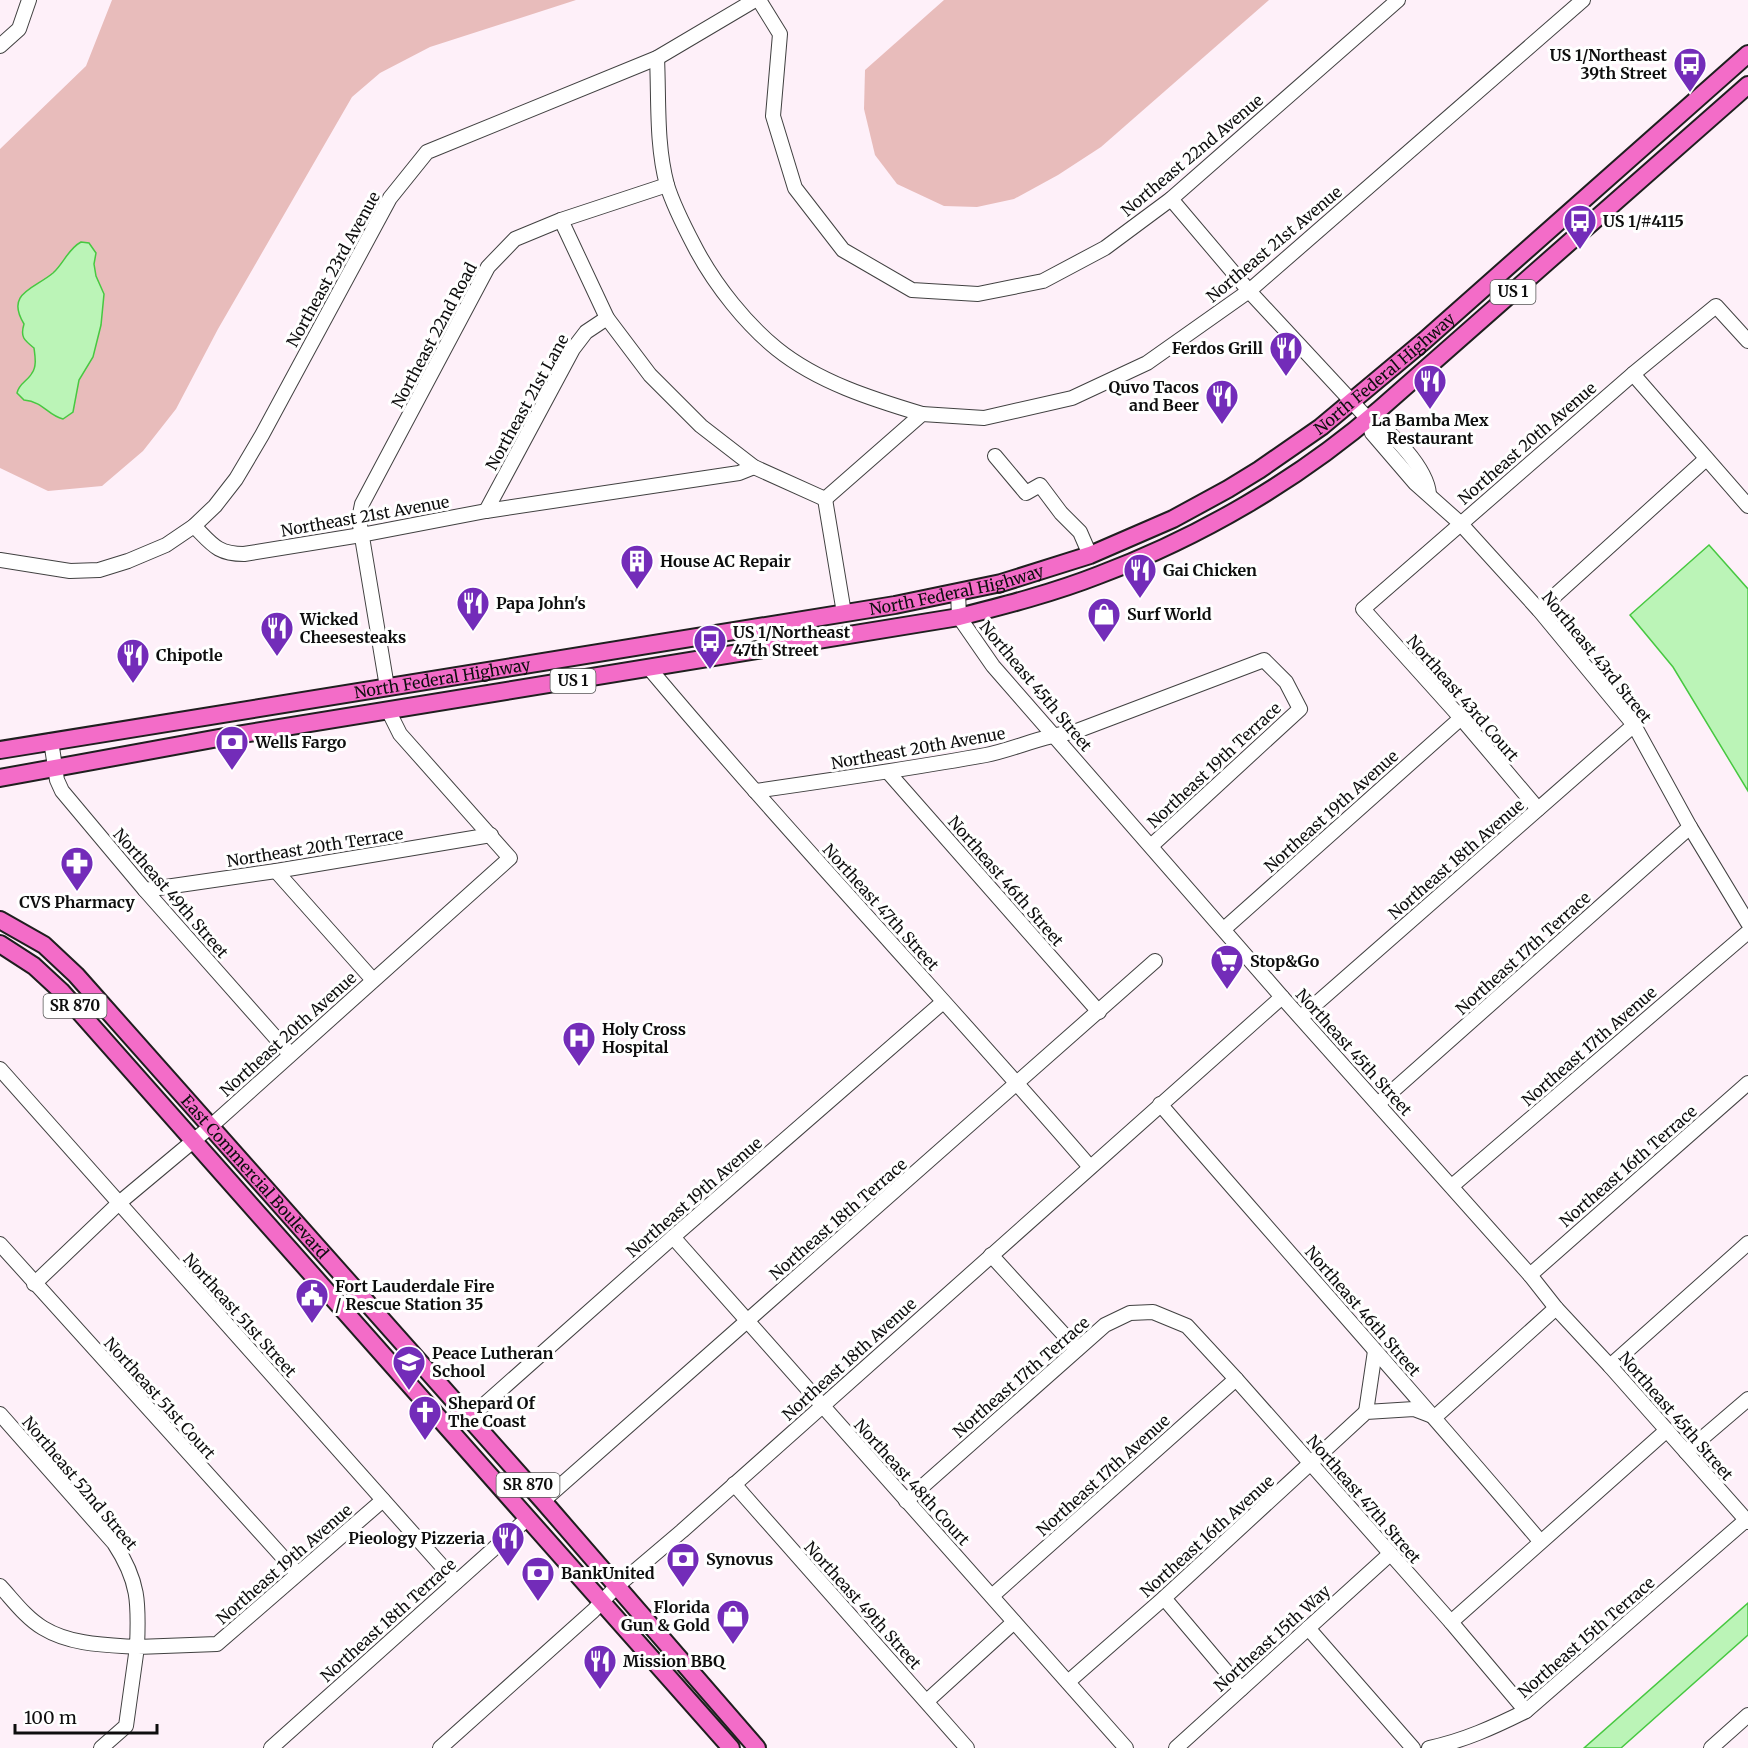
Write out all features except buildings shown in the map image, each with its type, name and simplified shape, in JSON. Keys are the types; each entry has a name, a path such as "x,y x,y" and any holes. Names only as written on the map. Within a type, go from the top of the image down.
{"main road":[{"name":"North Federal Highway","path":"0,750 844,613 1015,579 1089,555 1173,519 1228,489 1321,427 1498,275 1748,54"},
{"name":"North Federal Highway","path":"0,778 343,717 959,617 1098,576 1223,518 1306,466 1368,419 1748,85"},
{"path":"1701,126 1712,97 1712,86"},
{"path":"1497,306 1493,290 1498,275"},
{"path":"819,640 833,630 841,621 844,613"},
{"path":"388,710 396,700 429,681"},
{"path":"343,717 376,699 387,687"},
{"path":"224,737 239,724 246,710"},
{"name":"East Commercial Boulevard","path":"0,920 25,932 61,959 543,1501 757,1748"},
{"name":"East Commercial Boulevard","path":"0,944 34,966 61,991 731,1748"},
{"path":"350,1316 373,1329 390,1330"}],"street":[{"path":"1,43 18,29 29,0"},
{"name":"Northeast 23rd Avenue","path":"194,526 215,506 236,479 390,198 427,152 657,58 754,0"},
{"name":"Northeast 22nd Avenue","path":"759,0 780,34 773,116 795,188 843,250 912,290 978,294 1043,280 1105,248 1171,199 1398,0"},
{"name":"Northeast 21st Avenue","path":"657,58 659,135 667,185 686,230 712,279 741,313 777,349 808,369 867,397 922,414 984,418 1072,398 1147,363 1249,291 1583,0"},
{"name":"Northeast 22nd Road","path":"387,687 361,535 359,519 362,504 488,267 515,239 561,220 667,185"},
{"name":"Northeast 43rd Street","path":"1171,199 1249,291 1368,419 1372,433 1415,483 1460,523 1539,610 1634,725 1690,827 1748,923"},
{"path":"561,220 607,318 650,375 701,426 754,467 825,499"},
{"name":"Northeast 20th Avenue","path":"1363,609 1633,374 1716,306 1748,341"},
{"name":"Northeast 21st Lane","path":"486,511 573,349 586,332 607,318"},
{"path":"1633,374 1748,506"},
{"path":"825,499 922,414"},
{"path":"994,456 1026,493 1040,485 1061,513 1080,532 1089,555"},
{"path":"1539,610 1706,459"},
{"name":"Northeast 21st Avenue","path":"194,526 215,547 229,554 244,554 486,511 739,473 754,467"},
{"path":"825,499 844,613"},
{"path":"1173,519 1183,538"},
{"path":"0,560 70,572 99,570 166,545 194,526"},
{"name":"Northeast 45th Street","path":"958,592 959,617 993,666 1282,997 1452,1186 1556,1308 1747,1521"},
{"name":"Northeast 43rd Court","path":"1363,609 1461,718 1538,809"},
{"name":"Northeast 20th Avenue","path":"755,791 888,772 1002,752 1052,734 1074,732 1235,669 1264,660 1286,682 1300,709"},
{"name":"Northeast 47th Street","path":"650,668 755,791 1090,1167"},
{"name":"Northeast 19th Terrace","path":"1151,846 1300,709"},
{"path":"388,710 400,734 490,835"},
{"name":"Northeast 19th Avenue","path":"1224,929 1461,718"},
{"name":"Northeast 18th Avenue","path":"1301,1017 1634,725"},
{"name":"Northeast 49th Street","path":"51,741 54,767 62,791 145,890 290,1054"},
{"name":"Northeast 46th Street","path":"888,772 1099,1012"},
{"name":"Northeast 17th Terrace","path":"1379,1103 1690,827"},
{"name":"Northeast 20th Avenue","path":"34,1284 119,1203 210,1127 510,858 490,835"},
{"name":"Northeast 20th Terrace","path":"145,890 276,871 490,835"},
{"path":"276,871 373,980"},
{"name":"Northeast 17th Avenue","path":"1452,1186 1748,932"},
{"name":"Northeast 18th Terrace","path":"543,1501 1155,961"},
{"name":"Northeast 18th Avenue","path":"440,1748 616,1587 1282,997"},
{"name":"Northeast 19th Avenue","path":"468,1419 943,1002"},
{"name":"Northeast 51st Street","path":"0,1069 456,1582"},
{"name":"Northeast 16th Terrace","path":"1530,1275 1748,1083"},
{"name":"Northeast 46th Street","path":"1160,1104 1435,1417 1540,1541"},
{"name":"Northeast 48th Court","path":"673,1237 1126,1748"},
{"path":"1610,1366 1748,1243"},
{"name":"Northeast 51st Court","path":"0,1244 297,1573"},
{"path":"991,1255 1077,1349"},
{"path":"1375,1351 1366,1412 1414,1409 1435,1417 1556,1308"},
{"name":"Northeast 17th Terrace","path":"906,1500 1105,1325 1130,1313 1152,1312 1170,1318"},
{"name":"Northeast 47th Street","path":"1170,1318 1187,1326 1236,1379 1451,1622 1526,1711"},
{"name":"Northeast 17th Avenue","path":"992,1596 1236,1379"},
{"path":"1686,1452 1748,1400"},
{"name":"Northeast 16th Avenue","path":"1068,1682 1164,1598 1366,1412"},
{"name":"Northeast 52nd Street","path":"0,1414 114,1543 128,1564 138,1606 137,1647"},
{"path":"1451,1622 1667,1430"},
{"name":"Northeast 49th Street","path":"734,1484 967,1748"},
{"name":"Northeast 19th Avenue","path":"0,1586 25,1614 42,1628 59,1636 100,1645 137,1647 217,1644 383,1500"},
{"name":"Northeast 18th Terrace","path":"271,1748 528,1518"},
{"name":"Northeast 15th Terrace","path":"1429,1748 1489,1730 1526,1711 1747,1521"},
{"name":"Northeast 15th Way","path":"1176,1748 1390,1554"},
{"path":"1164,1598 1241,1689"},
{"path":"927,1701 1014,1622"},
{"path":"1308,1628 1413,1748"},
{"path":"101,1748 126,1726 137,1647"},
{"path":"1711,1748 1748,1715"}],"shaded area":[{"path":"112,0 576,0 430,47 380,73 352,97 218,329 176,409 143,451 102,486 48,491 0,468 0,149 86,66"},
{"path":"944,0 1269,0 1101,147 1058,175 1014,199 977,207 944,206 897,184 875,155 864,109 865,70"},
{"path":"81,242 89,243 96,253 94,264 96,276 104,294 101,325 93,357 79,380 73,412 63,419 36,403 24,400 17,393 35,367 34,348 23,335 24,324 18,305 24,293 53,273 73,248"},
{"path":"1709,545 1748,589 1748,791 1673,667 1630,615"},
{"path":"1748,1603 1748,1635 1621,1748 1584,1748"}],"place":[{"name":"US 1/Northeast 39th Street","path":"1690,93"},
{"name":"US 1/#4115","path":"1580,250"},
{"name":"Ferdos Grill","path":"1286,377"},
{"name":"La Bamba Mex Restaurant","path":"1430,410"},
{"name":"Quvo Tacos and Beer","path":"1222,425"},
{"name":"House AC Repair","path":"637,590"},
{"name":"Gai Chicken","path":"1140,599"},
{"name":"Papa John's","path":"473,632"},
{"name":"Surf World","path":"1104,643"},
{"name":"Wicked Cheesesteaks","path":"277,657"},
{"name":"US 1/Northeast 47th Street","path":"710,670"},
{"name":"Chipotle","path":"133,684"},
{"name":"Wells Fargo","path":"232,771"},
{"name":"CVS Pharmacy","path":"77,892"},
{"name":"Stop&Go","path":"1227,990"},
{"name":"Holy Cross Hospital","path":"579,1067"},
{"name":"Fort Lauderdale Fire / Rescue Station 35","path":"312,1324"},
{"name":"Peace Lutheran School","path":"409,1391"},
{"name":"Shepard Of The Coast","path":"425,1441"},
{"name":"Pieology Pizzeria","path":"508,1567"},
{"name":"Synovus","path":"683,1588"},
{"name":"BankUnited","path":"538,1602"},
{"name":"Florida Gun & Gold","path":"733,1645"},
{"name":"Mission BBQ","path":"600,1690"}]}
